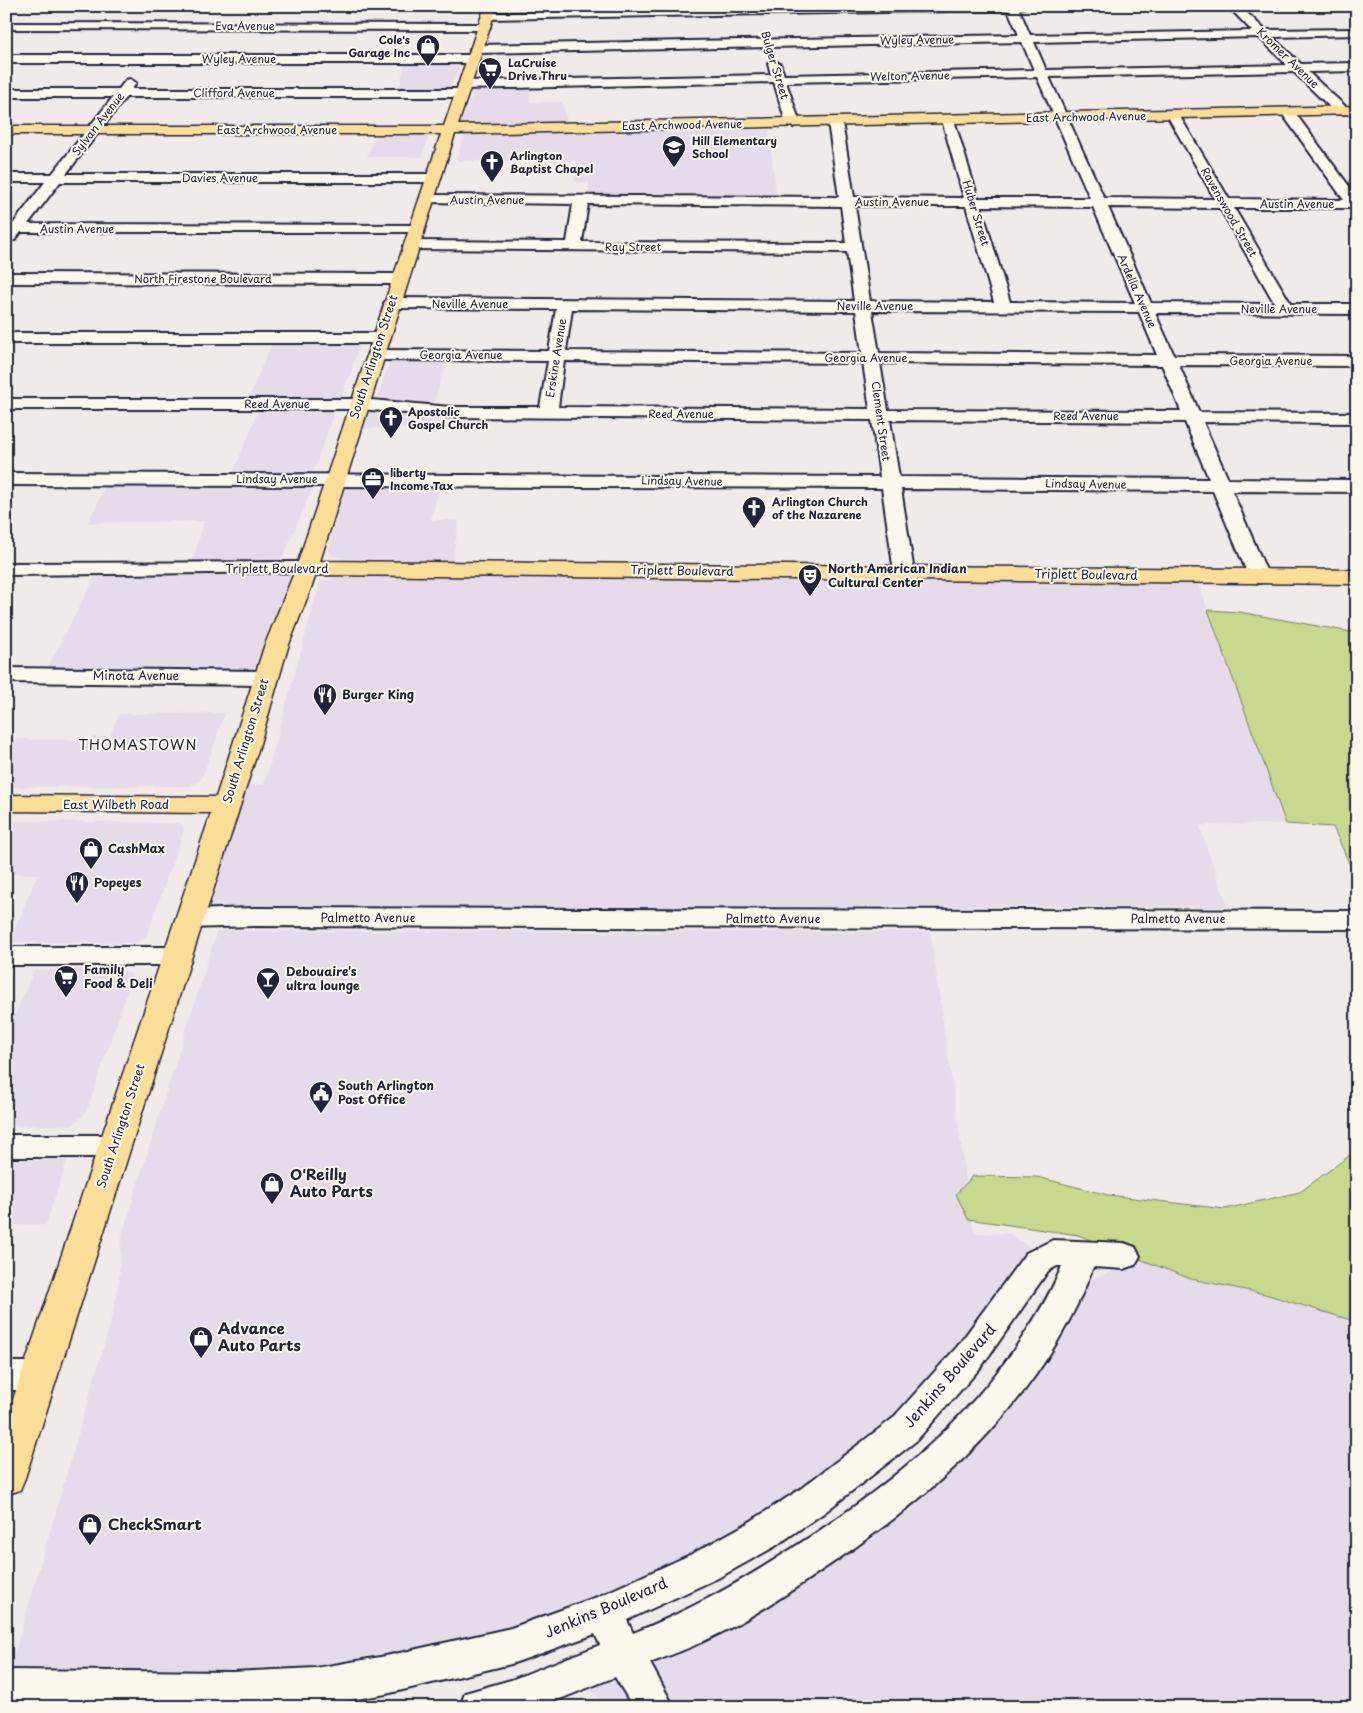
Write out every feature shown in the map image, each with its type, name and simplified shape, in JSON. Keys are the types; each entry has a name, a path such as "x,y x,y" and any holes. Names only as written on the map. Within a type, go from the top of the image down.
{"main road":[{"name":"South Arlington Street","path":"6,1478 266,678 306,568 399,279 488,16"},
{"name":"East Archwood Avenue","path":"6,130 450,130 1350,111"},
{"name":"Triplett Boulevard","path":"306,568 1357,577"},
{"name":"East Wilbeth Road","path":"6,803 226,804"}],"street":[{"name":"Ardella Avenue","path":"1012,6 1143,308 1168,360 1259,577"},
{"name":"Eva Avenue","path":"6,26 175,26 757,9 1023,6"},
{"name":"Kromer Avenue","path":"1233,6 1298,68 1350,111"},
{"name":"Bulger Street","path":"757,9 793,123"},
{"name":"Sylvan Avenue","path":"6,242 12,228 57,178 185,12"},
{"name":"Wyley Avenue","path":"6,59 150,59 474,54 768,43 1357,32"},
{"name":"Welton Avenue","path":"463,89 778,78 1357,67"},
{"name":"Clifford Avenue","path":"6,93 463,89"},
{"path":"1287,112 1356,205"},
{"name":"Ravenswood Street","path":"1173,115 1286,309"},
{"name":"Huber Street","path":"948,120 1003,307"},
{"name":"Clement Street","path":"834,122 848,202 904,572"},
{"name":"Davies Avenue","path":"6,178 433,178"},
{"name":"Austin Avenue","path":"427,200 1356,205"},
{"path":"574,247 581,200"},
{"name":"Austin Avenue","path":"12,228 417,229"},
{"name":"Ray Street","path":"411,246 855,248"},
{"name":"North Firestone Boulevard","path":"6,278 399,279"},
{"name":"Neville Avenue","path":"392,303 1357,309"},
{"name":"Erskine Avenue","path":"548,412 565,304"},
{"name":"Georgia Avenue","path":"6,338 377,346 556,356 1357,361"},
{"name":"Reed Avenue","path":"6,404 360,404 451,412 1357,418"},
{"name":"Lindsay Avenue","path":"6,479 334,479 1357,486"},
{"name":"Triplett Boulevard","path":"6,569 306,568"},
{"name":"Minota Avenue","path":"6,675 266,678"},
{"name":"Palmetto Avenue","path":"189,919 254,917 1357,920"},
{"path":"6,956 177,956"},
{"path":"6,1146 115,1146"},
{"name":"Jenkins Boulevard","path":"6,1689 233,1691 316,1687 386,1675 512,1646 605,1612 705,1566 762,1535 812,1501 904,1430 969,1357 1037,1262 1053,1253 1082,1256 1124,1256"},
{"path":"479,1707 511,1699 692,1628 753,1595 833,1543 919,1478 957,1444 1011,1383 1065,1300 1082,1256"},
{"path":"6,1376 40,1376"},
{"path":"605,1612 623,1655 655,1707"}],"shaded area":[{"path":"406,60 463,61 449,92 398,92"},
{"path":"529,84 530,102 562,102 568,126 466,126 461,123 474,90 480,86"},
{"name":"Hill Elementary School","path":"580,130 769,130 776,197 588,197 589,182 574,182 576,161 456,161 464,136 468,134 580,132"},
{"path":"376,134 425,134 429,136 422,157 367,157"},
{"path":"273,340 361,343 341,399 248,400"},
{"path":"397,358 448,358 432,408 384,403 379,400 378,395 390,361"},
{"path":"260,405 334,406 335,410 314,470 307,473 233,474"},
{"path":"376,410 449,415 445,430 360,428 367,414"},
{"path":"108,481 308,483 312,490 280,564 192,564 204,521 88,523"},
{"path":"441,482 431,520 459,520 452,561 341,558 334,556 329,551 342,491 346,485"},
{"path":"307,568 266,678 43,676 99,569"},
{"path":"339,577 917,579 1198,583 1286,824 1199,825 1228,907 856,906 857,919 189,919 233,784 264,785 320,582"},
{"path":"225,713 204,773 201,779 190,786 6,787 6,739 92,740 93,737 109,737 119,714"},
{"path":"6,819 17,821 180,823 184,830 146,938 133,943 10,942 37,874 6,874"},
{"path":"217,931 930,932 974,1233 1011,1234 1030,1247 1007,1290 909,1412 713,1552 570,1614 340,1670 218,1672 211,1707 6,1707 6,1683 113,1314 119,1278 122,1234"},
{"path":"122,969 132,975 132,978 87,1110 82,1117 72,1125 6,1126 6,1037 34,970"},
{"path":"6,1160 67,1160 46,1225 6,1225"},
{"path":"1146,1261 1191,1279 1265,1294 1357,1322 1357,1707 607,1707 586,1685 698,1646 873,1537 986,1437 1056,1345 1093,1278"}],"green space":[{"path":"1208,610 1239,612 1357,633 1357,881 1333,827 1286,824"},
{"path":"1357,1150 1357,1322 1265,1294 1191,1279 1078,1235 968,1219 956,1194 973,1176 1037,1177 1108,1195 1225,1209 1300,1192"}],"place":[{"name":"Cole's Garage Inc","path":"428,67"},
{"name":"LaCruise Drive Thru","path":"490,90"},
{"name":"Hill Elementary School","path":"674,168"},
{"name":"Arlington Baptist Chapel","path":"492,183"},
{"name":"Apostolic Gospel Church","path":"391,439"},
{"name":"liberty Income Tax","path":"373,500"},
{"name":"Arlington Church of the Nazarene","path":"754,529"},
{"name":"North American Indian Cultural Center","path":"810,597"},
{"name":"Burger King","path":"325,716"},
{"name":"CashMax","path":"91,870"},
{"name":"Popeyes","path":"77,904"},
{"name":"Family Food & Deli","path":"66,998"},
{"name":"Debouaire's ultra lounge","path":"268,1000"},
{"name":"South Arlington Post Office","path":"321,1114"},
{"name":"O'Reilly Auto Parts","path":"272,1205"},
{"name":"Advance Auto Parts","path":"201,1359"},
{"name":"CheckSmart","path":"90,1546"}],"district":[{"name":"THOMASTOWN","path":"138,745"}]}
